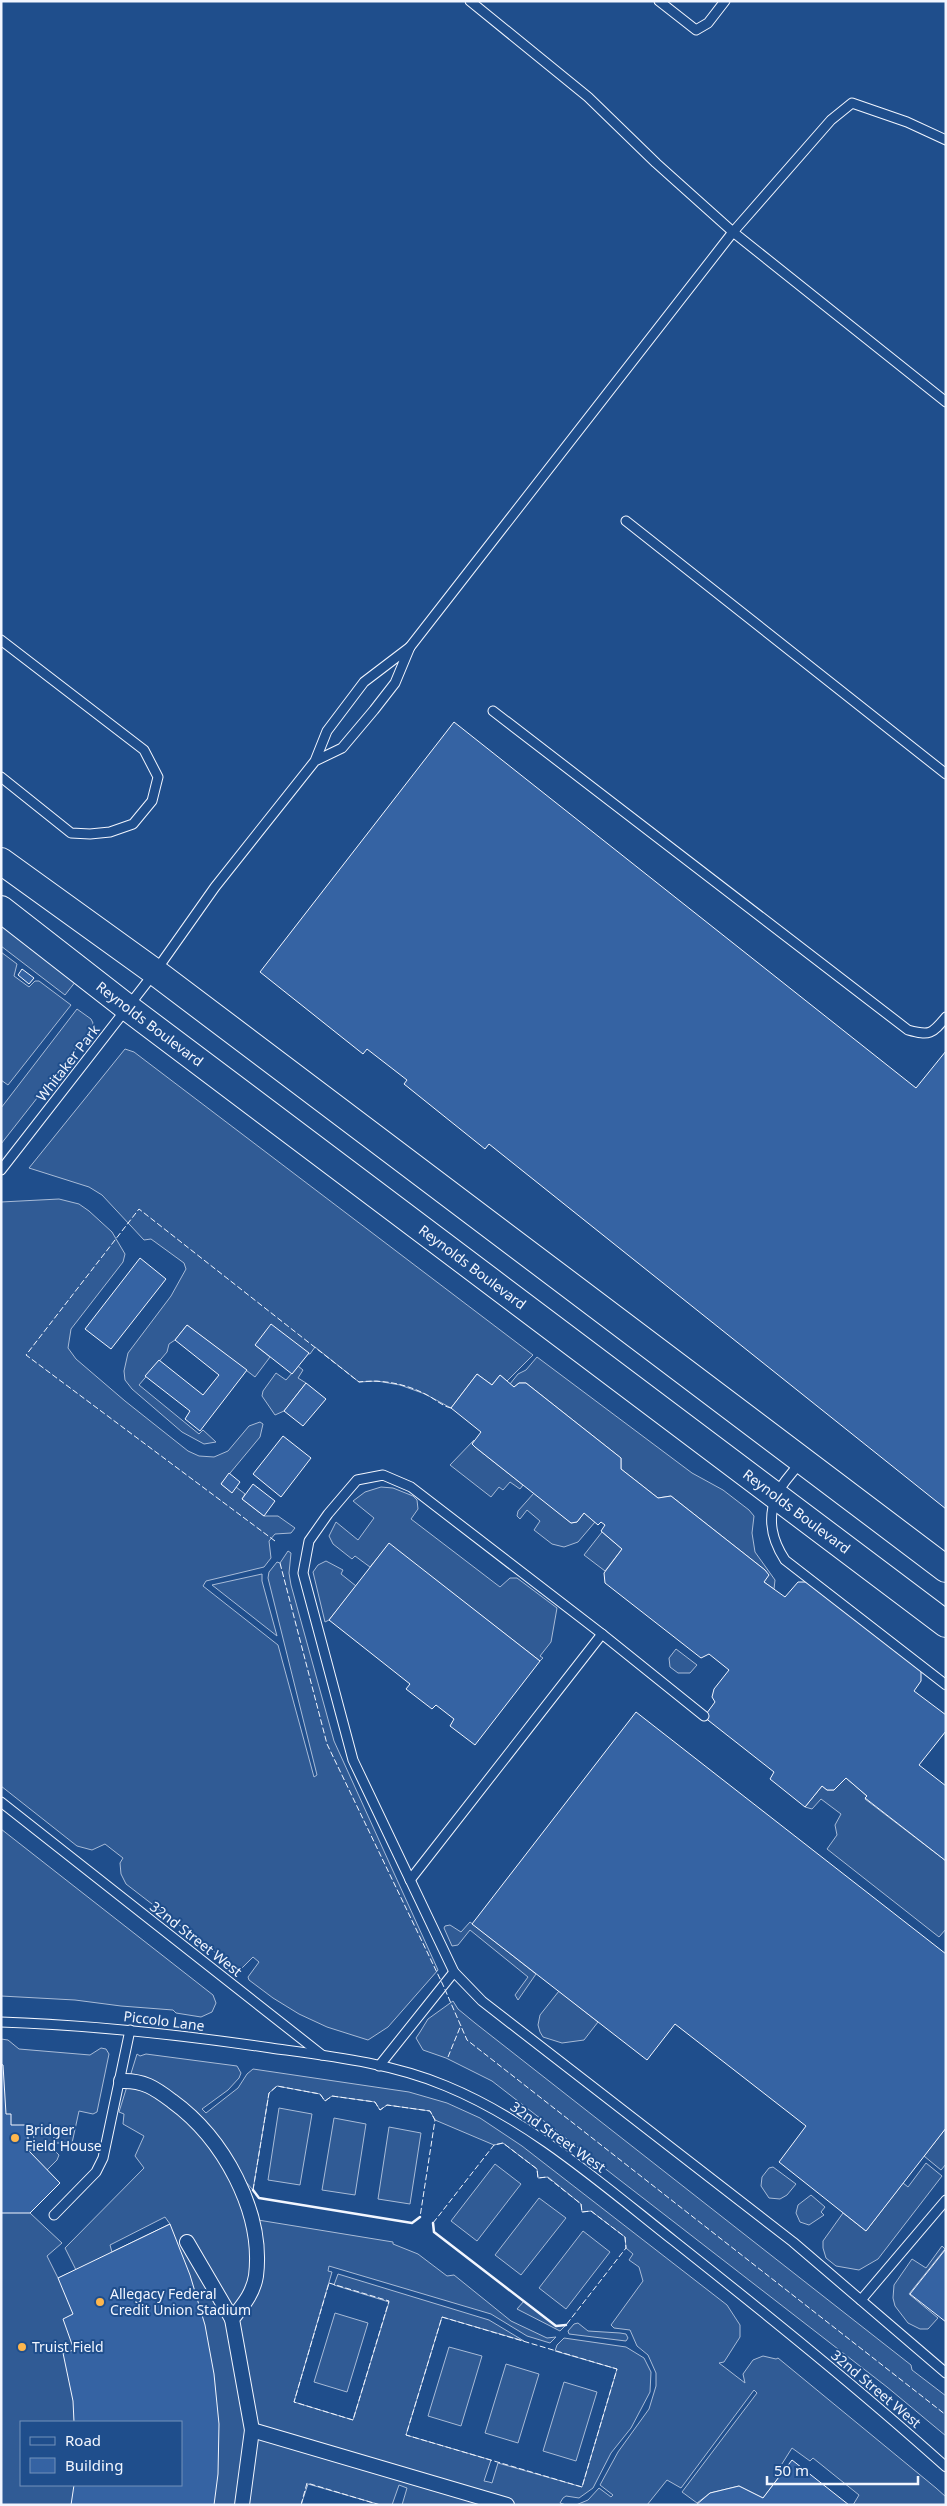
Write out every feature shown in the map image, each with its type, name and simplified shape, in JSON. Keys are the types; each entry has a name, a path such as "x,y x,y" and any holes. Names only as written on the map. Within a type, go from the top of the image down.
{"main road":[{"path":"1,861 155,972 946,1569"},
{"name":"Reynolds Boulevard","path":"1,909 128,1008 946,1624"}],"street":[{"path":"121,2081 137,2080 149,2084 186,2111 221,2150 236,2175 254,2235 256,2275 251,2294 232,2319"},
{"path":"187,2242 232,2319 252,2430 242,2505"},
{"path":"252,2430 507,2505"}],"lane":[{"path":"470,1 588,97 656,163 733,232 946,402"},
{"path":"659,1 696,30 708,24 725,1"},
{"path":"315,761 327,731 364,682 410,647 733,232 831,120 852,103 907,122 946,140"},
{"path":"626,521 946,774"},
{"path":"1,640 144,750 158,777 152,802 133,824 110,832 90,834 71,833 1,777"},
{"path":"315,761 342,748 369,716 395,683 410,647"},
{"path":"493,711 908,1030 925,1034 936,1030 946,1017"},
{"name":"Whitaker Park","path":"1,1170 128,1008 215,887 315,761"},
{"path":"802,1460 776,1496 772,1534 775,1544 785,1560 946,1685"},
{"path":"704,1716 602,1634 411,1487 383,1475 358,1480 328,1514 309,1541 303,1573 353,1760 454,1972 482,2001 793,2242 946,2373"},
{"path":"410,1880 602,1634"},
{"name":"32nd Street West","path":"1,1802 323,2055 419,2076 444,2085 489,2106 532,2132 771,2318 946,2467"},
{"path":"378,2066 454,1972"},
{"name":"Piccolo Lane","path":"1,2022 70,2024 130,2030 323,2055"},
{"path":"54,2215 96,2172 103,2158 121,2081 130,2030"},
{"path":"861,2300 946,2200"}],"shaded area":[{"path":"1,924 76,981 65,995 1,946"},
{"path":"1,952 17,964 14,976 29,987 35,981 39,981 71,1005 8,1085 1,1080"},
{"path":"77,1009 91,1019 93,1023 92,1028 1,1144 1,1108"},
{"path":"125,1049 134,1052 533,1355 507,1381 500,1375 492,1385 477,1374 451,1408 425,1394 400,1385 377,1381 359,1382 315,1347 310,1354 255,1345 270,1357 255,1377 187,1325 175,1340 169,1344 167,1352 139,1385 199,1434 203,1430 216,1442 204,1444 182,1432 132,1389 125,1380 124,1371 128,1353 171,1296 186,1269 184,1263 151,1239 144,1240 102,1195 89,1187 29,1168"},
{"path":"59,1199 79,1204 89,1211 112,1232 125,1254 123,1262 71,1329 68,1348 76,1359 188,1451 199,1456 214,1457 228,1451 249,1426 260,1422 263,1424 260,1437 221,1484 231,1492 236,1487 245,1494 242,1499 264,1516 278,1516 295,1528 291,1533 275,1534 269,1541 271,1558 264,1567 206,1581 203,1586 278,1645 314,1777 317,1775 268,1578 269,1572 277,1562 280,1563 288,1551 291,1553 289,1573 291,1585 334,1741 438,1970 388,2027 368,2040 327,2027 299,2014 273,1998 249,1980 248,1977 259,1962 253,1957 239,1971 126,1884 121,1874 120,1863 123,1858 105,1844 92,1850 77,1846 1,1786 1,1202"},
{"path":"537,1357 692,1473 723,1490 749,1510 754,1516 752,1533 755,1552 775,1580 774,1589 764,1582 768,1575 765,1570 671,1496 658,1498 621,1469 621,1458 526,1383 519,1383 514,1387 510,1384"},
{"path":"298,1366 303,1370 298,1378 306,1383 284,1411 275,1415 262,1396 263,1391 276,1373 286,1380"},
{"path":"474,1440 472,1444 475,1447 523,1485 520,1489 510,1482 503,1490 499,1487 491,1497 450,1465"},
{"path":"381,1487 393,1488 413,1496 417,1500 418,1509 411,1519 500,1587 510,1578 517,1578 557,1608 551,1642 540,1656 543,1658 540,1661 389,1544 370,1567 355,1556 352,1559 333,1544 329,1536 336,1522 358,1540 374,1518 353,1501 365,1492"},
{"path":"534,1493 571,1523 577,1522 584,1513 595,1522 578,1542 564,1547 552,1544 534,1530 540,1521 527,1510 520,1519 517,1516 518,1511"},
{"path":"602,1532 622,1549 605,1571 584,1555"},
{"path":"326,1561 343,1570 341,1574 356,1586 329,1620 325,1622 313,1572 318,1565"},
{"path":"262,1574 262,1581 277,1636 212,1585"},
{"path":"676,1649 697,1665 690,1673 678,1673 670,1667 669,1658"},
{"path":"846,1778 867,1796 865,1799 946,1861 946,1929 939,1937 827,1849 837,1835 835,1825 841,1814 821,1799 812,1809 805,1807 822,1786 827,1790 834,1790"},
{"path":"1,1829 213,1995 216,2003 212,2012 201,2017 176,2013 173,2010 75,2000 1,1996"},
{"path":"470,1922 536,1974 518,2000 515,1995 528,1977 470,1930 458,1945 452,1946 444,1928 445,1926 450,1925 461,1932"},
{"path":"559,1991 598,2022 584,2040 562,2043 543,2037 540,2032 538,2025 540,2015"},
{"path":"453,2001 458,2009 475,2023 911,2365 912,2370 946,2396 946,2436 887,2387 492,2081 446,2058 423,2050 416,2038 428,2019"},
{"path":"1,2039 8,2040 19,2049 90,2055 101,2048 106,2049 109,2054 97,2112 93,2114 79,2111 72,2143 34,2143 33,2125 27,2126 28,2150 54,2150 59,2155 57,2160 47,2170 60,2183 30,2213 62,2243 47,2256 58,2278 76,2270 65,2248 144,2168 135,2156 144,2136 123,2124 124,2114 119,2112 137,2054 140,2056 146,2054 237,2066 241,2073 239,2078 228,2090 202,2109 206,2113 238,2088 247,2074 253,2069 409,2092 447,2103 480,2118 522,2146 727,2305 740,2325 740,2337 724,2362 719,2363 745,2383 743,2374 753,2360 763,2356 778,2358 946,2497 946,2505 853,2505 859,2495 813,2458 810,2461 792,2448 780,2467 784,2470 763,2498 739,2486 710,2493 697,2503 682,2492 757,2393 754,2390 681,2488 667,2480 647,2505 576,2505 588,2500 599,2488 611,2497 613,2495 600,2485 618,2452 649,2409 656,2386 656,2373 648,2355 637,2346 630,2330 614,2328 611,2325 643,2281 639,2267 629,2260 633,2254 626,2248 625,2237 591,2211 582,2212 581,2204 548,2177 538,2178 537,2169 503,2143 494,2145 435,2120 430,2111 387,2105 380,2110 375,2102 332,2096 325,2101 320,2094 277,2086 269,2093 253,2190 245,2181 241,2184 251,2214 258,2216 258,2220 393,2242 393,2244 418,2254 447,2276 454,2275 511,2321 547,2338 556,2337 550,2343 527,2336 491,2314 329,2266 328,2271 332,2272 294,2402 353,2420 389,2302 334,2285 338,2274 489,2320 524,2341 442,2317 406,2435 491,2460 484,2481 492,2483 498,2463 582,2487 617,2369 555,2351 557,2345 564,2338 626,2347 644,2358 651,2372 650,2392 631,2428 611,2453 593,2488 579,2498 566,2496 560,2503 566,2505 402,2505 407,2488 399,2485 392,2505 381,2505 308,2484 301,2505 1,2505","holes":["165,2217 170,2224 112,2252 110,2245"]},
{"path":"279,2108 312,2114 300,2185 268,2180"},
{"path":"334,2118 366,2124 355,2195 322,2190"},
{"path":"389,2127 421,2133 410,2204 378,2199"},
{"path":"946,2128 946,2164 941,2170 924,2156"},
{"path":"926,2163 942,2176 878,2259 859,2270 836,2266 826,2258 823,2241 843,2213 866,2231 903,2183 908,2187"},
{"path":"495,2164 521,2184 477,2241 451,2221"},
{"path":"773,2167 796,2184 787,2195 780,2199 769,2198 761,2186 762,2177 769,2168"},
{"path":"811,2195 825,2207 821,2212 824,2215 809,2225 800,2222 796,2213 798,2205"},
{"path":"539,2198 566,2218 521,2275 495,2255"},
{"path":"583,2231 610,2252 566,2309 539,2288"},
{"path":"942,2246 945,2249 909,2294 938,2318 928,2329 920,2329 908,2323 895,2306 893,2298 894,2285 912,2259 926,2268"},
{"path":"524,2301 556,2326 566,2325 560,2331 517,2309"},
{"path":"335,2313 368,2323 347,2392 314,2382"},
{"path":"578,2323 588,2331 626,2334 628,2338 626,2341 569,2334 568,2331 574,2324"},
{"path":"449,2347 482,2356 461,2426 428,2416"},
{"path":"506,2364 539,2374 518,2443 485,2433"},
{"path":"564,2382 597,2392 576,2461 543,2451"}],"building":[{"path":"454,722 916,1088 946,1051 946,1509 489,1144 485,1149 404,1084 407,1080 367,1049 363,1054 260,972"},
{"path":"22,969 34,978 29,984 18,975"},
{"path":"140,1258 166,1279 111,1349 85,1329"},
{"path":"271,1324 309,1353 292,1374 255,1345"},
{"path":"187,1325 247,1370 200,1431 185,1419 190,1411 145,1376 159,1360 203,1395 219,1375 175,1340"},
{"path":"477,1374 492,1385 500,1375 514,1387 519,1383 526,1383 621,1458 621,1469 658,1498 671,1496 765,1570 769,1575 764,1582 785,1597 798,1582 806,1582 921,1670 921,1681 914,1691 946,1715 946,1731 919,1765 946,1786 946,1861 865,1798 867,1796 846,1778 834,1790 827,1790 822,1786 805,1807 770,1779 774,1772 704,1717 715,1702 712,1697 714,1689 729,1670 709,1654 701,1658 605,1583 604,1573 622,1549 601,1531 605,1525 601,1522 598,1525 584,1513 577,1522 571,1523 472,1444 481,1432 451,1408"},
{"path":"306,1383 326,1399 303,1426 284,1411"},
{"path":"283,1436 311,1458 281,1497 253,1474"},
{"path":"229,1473 240,1482 232,1493 221,1484"},
{"path":"253,1484 275,1501 264,1516 242,1499"},
{"path":"389,1543 540,1661 475,1745 450,1726 454,1719 436,1705 432,1709 406,1689 410,1684 329,1620"},
{"path":"636,1712 946,1954 946,2128 866,2231 779,2162 806,2126 675,2024 647,2060 472,1924"},
{"name":"Bridger Field House","path":"1,2064 3,2065 6,2114 11,2114 11,2125 27,2125 29,2151 60,2183 30,2213 1,2213"},
{"path":"170,2224 190,2275 205,2325 214,2374 219,2424 218,2474 214,2505 71,2505 74,2486 182,2486 182,2421 74,2421 73,2401 63,2353 74,2350 63,2319 73,2314 58,2278"},
{"path":"946,2251 946,2322 910,2294"},
{"path":"792,2460 849,2505 696,2505 710,2493 739,2486 763,2498"}],"fence":[{"path":"275,1541 26,1355 139,1209 359,1382 377,1381 403,1385 419,1391 451,1408"},
{"path":"280,1563 327,1744 443,1985 467,2040 946,2415"},
{"path":"448,2057 461,2025"},
{"path":"253,2190 269,2093 277,2086 320,2094 325,2101 332,2096 375,2102 380,2110 387,2105 430,2111 435,2120 420,2217"},
{"path":"433,2223 494,2145 503,2143 537,2169 538,2178 547,2177 581,2204 582,2212 591,2211 625,2237 626,2248 566,2325"},
{"path":"329,2283 389,2301 353,2420 294,2402 329,2283"},
{"path":"442,2317 617,2369 582,2487 406,2435 442,2317"},
{"path":"301,2505 307,2483 380,2505"}],"wall":[{"path":"253,2190 259,2198 412,2223 420,2217"},
{"path":"433,2223 434,2232 556,2326 566,2325"}],"place":[{"name":"Bridger Field House","path":"15,2138"},
{"name":"Allegacy Federal Credit Union Stadium","path":"100,2302"},
{"name":"Truist Field","path":"22,2347"}]}
